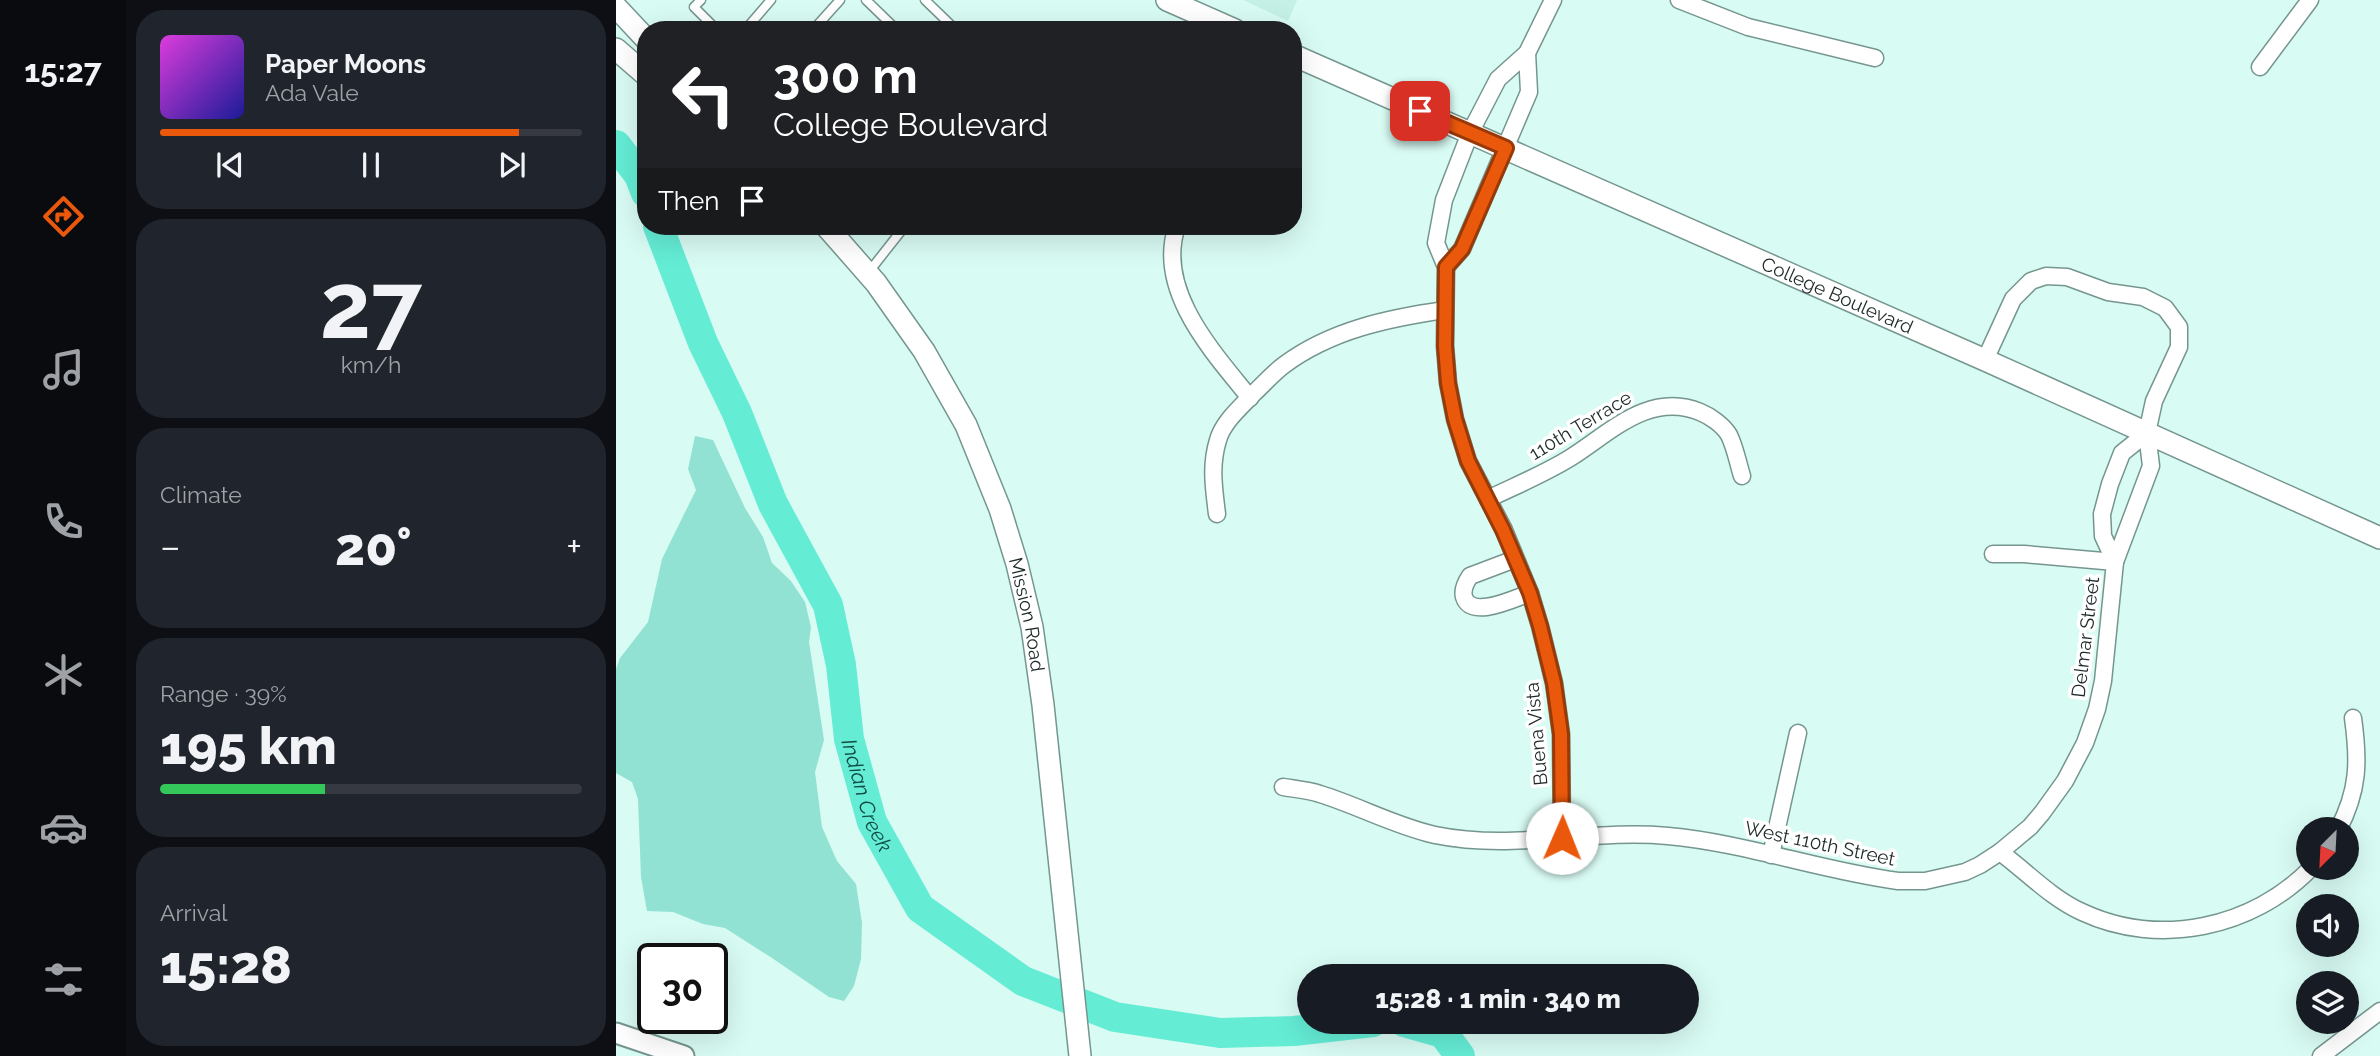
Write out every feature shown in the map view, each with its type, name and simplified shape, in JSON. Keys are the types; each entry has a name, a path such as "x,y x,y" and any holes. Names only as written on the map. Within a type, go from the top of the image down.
{"main road":[{"path":"1167,0 1215,21"},
{"path":"616,7 637,29"},
{"path":"616,49 637,67"},
{"name":"College Boulevard","path":"1302,59 1985,360 2380,538"},
{"name":"Mission Road","path":"834,235 867,273 924,351 966,425 1007,531 1032,627 1043,705 1080,1056"}],"street":[{"path":"1446,267 1462,249 1529,92 1527,53 1553,0"},
{"path":"1679,0 1748,27 1875,58"},
{"path":"2260,67 2310,0"},
{"name":"Buena Vista","path":"1527,53 1498,79 1470,133 1444,200 1436,243 1446,267 1448,383 1455,419 1468,461 1530,593 1554,683 1561,734 1562,838"},
{"path":"1174,235 1171,258 1182,298 1211,349 1250,398"},
{"path":"1985,360 2013,299 2031,281 2046,276 2067,277 2108,292 2143,298 2165,308 2179,327 2179,347 2154,401 2147,432"},
{"path":"1217,514 1212,468 1224,425 1283,365 1321,343 1354,329 1445,310"},
{"name":"110th Terrace","path":"1488,499 1566,460 1643,410 1664,405 1685,406 1718,423 1728,434 1742,476"},
{"name":"Delmar Street","path":"2115,562 2103,536 2102,514 2122,453 2147,432"},
{"name":"Delmar Street","path":"2000,852 2030,827 2065,781 2085,743 2097,709 2104,681 2115,562 2151,466 2147,432"},
{"path":"1993,554 2115,562"},
{"path":"1515,559 1470,576 1466,581 1464,597 1474,607 1483,609 1530,593"},
{"path":"2344,817 2351,802 2357,775 2358,755 2353,718"},
{"path":"1771,855 1798,733"},
{"name":"West 110th Street","path":"1283,787 1318,793 1400,825 1435,835 1500,842 1618,834 1668,836 1708,841 1898,881 1925,881 1965,872 2000,852"},
{"path":"2000,852 2055,897 2082,913 2141,929 2168,931 2209,925 2250,912 2298,880"},
{"path":"2321,1056 2380,1012"},
{"path":"616,1033 684,1056"}],"lane":[{"path":"701,0 694,7 708,21"},
{"path":"753,21 771,0"},
{"path":"821,21 840,0"},
{"path":"866,0 888,21"},
{"path":"925,0 947,21"},
{"path":"867,273 898,235"}],"shaded area":[{"path":"1243,0 1297,0 1288,21"}],"green space":[{"path":"695,436 713,440 745,508 763,537 772,563 791,581 805,602 811,627 809,642 824,740 815,772 822,827 837,861 856,884 862,923 861,959 854,986 844,1001 829,997 725,928 703,924 673,912 647,911 641,877 638,799 632,782 616,773 616,669 620,658 648,622 662,559 696,490 688,469"}],"waterway":[{"name":"Indian Creek","path":"616,145 637,172"},
{"name":"Indian Creek","path":"661,235 703,343 737,413 773,504 828,605 841,665 849,739 872,822 920,908 1023,981 1115,1017 1220,1033 1297,1031"},
{"name":"Indian Creek","path":"1444,1034 1460,1056"}],"route":[{"path":"1420,111 1506,148 1462,249 1446,267 1445,346 1448,383 1455,419 1468,461 1503,530 1530,593 1540,626 1554,683 1561,734 1562,838"}]}
